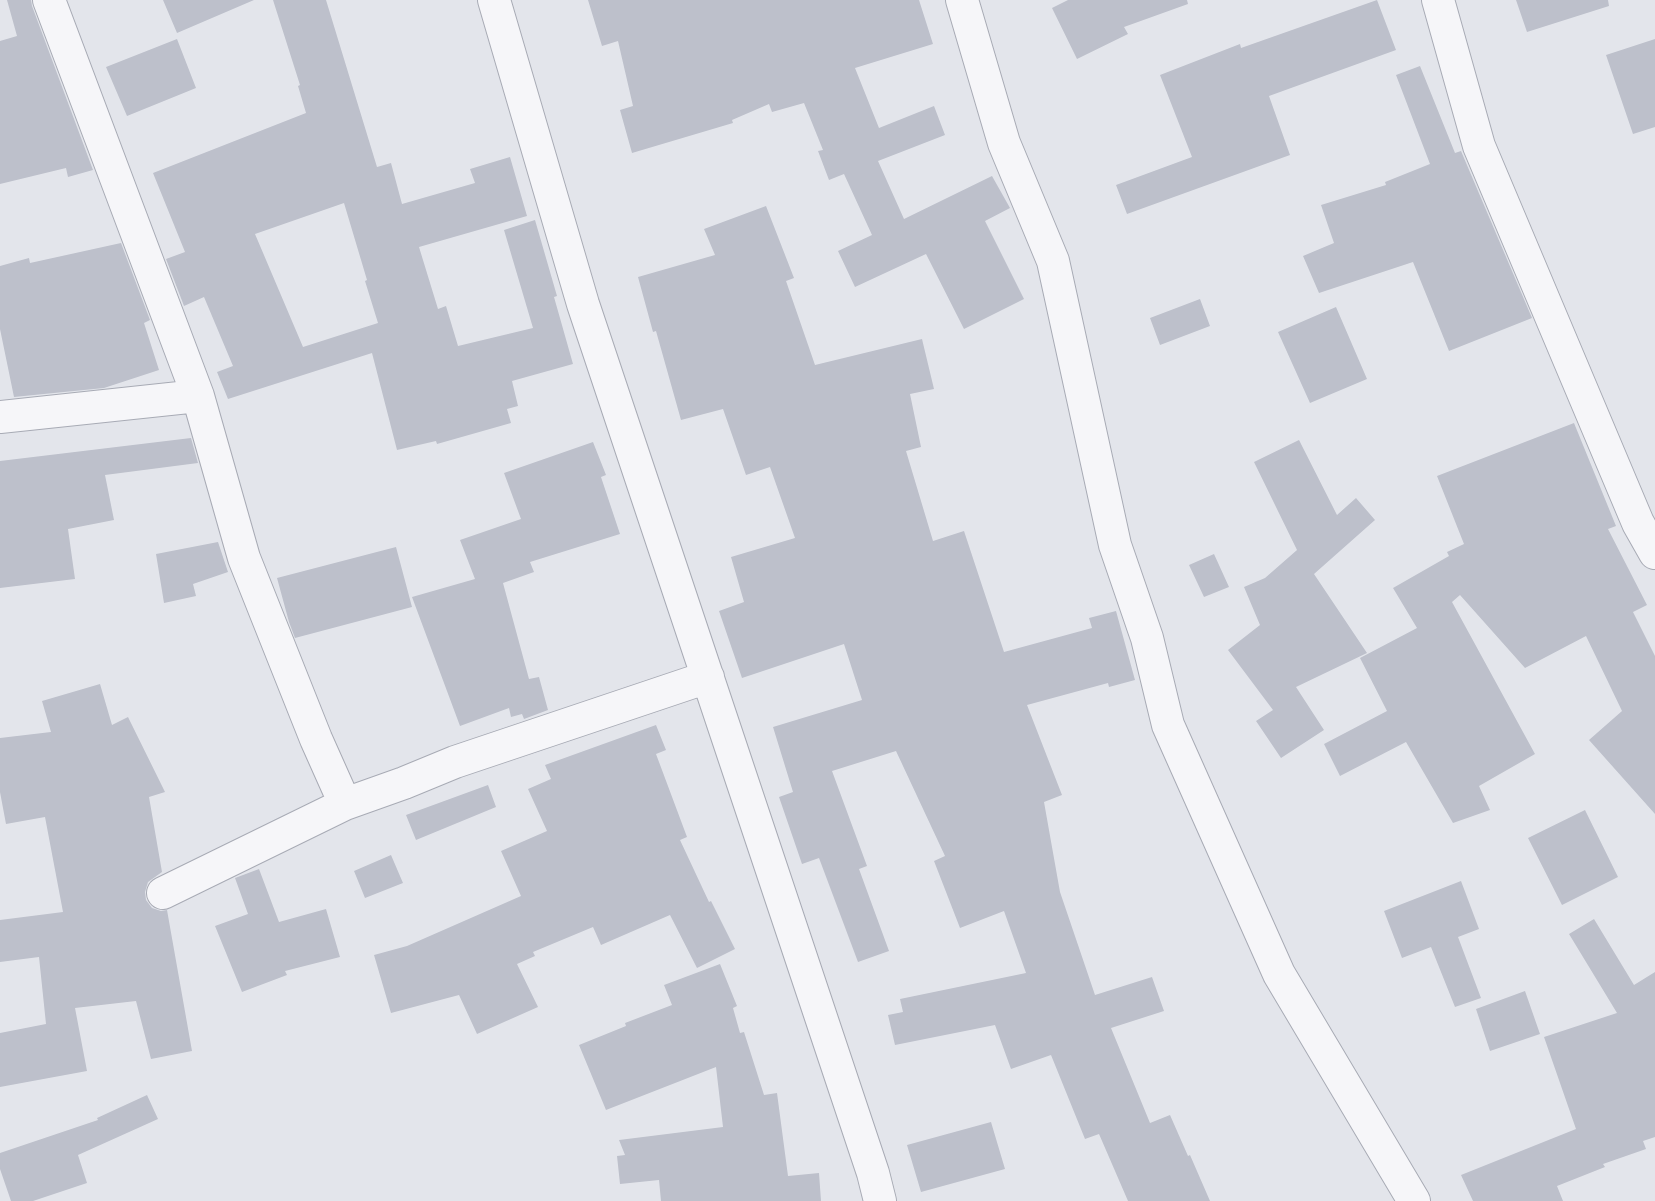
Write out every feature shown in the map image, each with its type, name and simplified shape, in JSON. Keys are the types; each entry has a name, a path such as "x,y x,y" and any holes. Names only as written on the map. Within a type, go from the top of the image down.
{"street":[{"path":"49,0 198,396 244,558 316,739 345,804"},
{"path":"494,0 583,304 873,1173 880,1201"},
{"path":"962,0 1004,143 1052,261 1115,545 1147,638 1168,724 1279,974 1414,1201"},
{"path":"1438,0 1479,146 1638,523 1655,553"},
{"path":"0,417 198,396"},
{"path":"163,893 345,804 455,762 708,677"}],"building":[{"path":"7,0 31,0 93,170 68,177 66,168 0,184 0,41 17,36"},
{"path":"163,0 254,0 177,33"},
{"path":"273,0 326,0 377,167 391,163 402,204 475,183 470,169 510,157 527,216 419,247 438,309 446,306 458,346 533,328 504,230 535,220 573,364 512,381 518,406 507,409 511,423 437,444 436,441 397,450 372,353 228,399 217,372 233,366 204,297 184,306 166,259 185,252 153,173 306,113 298,86 300,85","holes":["344,203 367,280 365,281 378,323 303,347 255,234"]},
{"path":"588,0 919,0 933,44 855,68 879,128 934,106 945,135 878,161 904,219 992,176 1010,208 985,221 1024,299 964,329 926,254 855,287 838,251 872,235 844,174 829,180 818,151 823,150 804,103 772,112 769,104 732,120 733,123 632,153 620,110 633,106 618,41 602,46"},
{"path":"1068,0 1187,0 1188,4 1124,27 1128,34 1077,59 1052,8"},
{"path":"1377,0 1396,50 1269,96 1290,155 1127,214 1116,185 1192,157 1160,75 1240,44 1241,48"},
{"path":"1516,0 1608,0 1609,6 1527,32"},
{"path":"177,39 196,88 127,116 106,67"},
{"path":"1655,39 1655,127 1633,134 1606,55"},
{"path":"1420,66 1455,153 1461,151 1532,318 1449,351 1413,262 1319,293 1303,256 1334,243 1321,205 1386,185 1385,182 1430,164 1396,75"},
{"path":"766,206 794,278 786,281 815,365 922,339 934,389 910,394 921,447 906,451 933,541 964,531 1004,652 1092,628 1089,618 1116,611 1135,680 1109,687 1108,683 1027,705 1062,795 1044,802 1060,892 1095,995 1152,977 1164,1011 1111,1028 1150,1123 1170,1115 1210,1201 1128,1201 1099,1134 1085,1139 1051,1055 1011,1069 995,1025 895,1045 888,1015 903,1012 900,999 1026,973 1004,911 960,928 934,861 945,856 896,751 832,771 867,866 859,869 889,951 858,962 819,858 802,864 779,797 793,792 773,727 862,700 844,644 742,678 719,611 744,602 731,557 795,538 770,467 746,475 723,409 681,420 638,277 715,255 704,229"},
{"path":"121,243 150,320 144,323 159,370 104,388 14,397 0,329 0,266 29,258 30,263"},
{"path":"1200,299 1210,326 1160,345 1150,318"},
{"path":"1336,307 1367,379 1310,403 1278,332"},
{"path":"1574,423 1616,526 1608,529 1647,605 1633,612 1655,656 1655,814 1589,740 1622,711 1586,636 1525,668 1460,595 1452,602 1535,754 1479,786 1490,810 1453,823 1406,742 1340,776 1324,744 1387,711 1360,658 1417,628 1393,588 1449,556 1447,552 1464,544 1437,476"},
{"path":"191,438 198,463 105,475 114,520 68,529 75,579 0,588 0,461"},
{"path":"1299,440 1337,515 1356,498 1375,520 1314,574 1367,653 1296,687 1324,730 1281,758 1256,721 1273,710 1228,650 1260,625 1244,587 1265,578 1297,550 1254,462"},
{"path":"593,442 606,475 601,477 620,534 530,562 534,572 503,583 529,679 539,677 548,710 524,719 522,714 511,717 509,708 460,726 412,597 475,579 460,540 521,519 504,473"},
{"path":"218,542 228,572 193,584 196,596 164,603 156,554"},
{"path":"396,547 412,607 295,638 277,578"},
{"path":"1214,554 1229,587 1204,597 1189,565"},
{"path":"100,684 112,725 128,717 165,792 149,797 162,872 148,882 145,892 146,900 152,908 167,910 192,1051 151,1059 136,1001 75,1008 87,1071 0,1087 0,1033 46,1024 39,957 0,962 0,920 63,912 45,817 6,824 0,792 0,738 51,732 42,701"},
{"path":"656,725 666,750 656,754 687,837 680,840 735,949 697,968 670,915 601,945 593,927 533,952 535,956 517,964 538,1007 477,1034 459,995 391,1013 374,955 407,946 521,896 501,851 547,831 528,789 551,779 545,765"},
{"path":"488,785 496,807 416,840 406,815"},
{"path":"1585,810 1618,877 1562,905 1528,838"},
{"path":"391,855 403,883 365,898 354,871"},
{"path":"259,869 279,922 326,909 340,957 285,971 287,975 242,992 215,926 248,914 235,878"},
{"path":"1461,881 1479,929 1458,937 1481,998 1455,1007 1431,947 1402,958 1384,911"},
{"path":"1594,919 1634,985 1655,972 1655,1137 1643,1141 1646,1149 1603,1164 1605,1167 1557,1186 1563,1201 1473,1201 1461,1175 1576,1129 1544,1037 1617,1013 1569,934"},
{"path":"720,964 737,1006 733,1008 740,1033 744,1032 764,1095 777,1093 788,1176 819,1173 821,1201 661,1201 659,1180 620,1184 617,1156 625,1155 619,1140 723,1127 716,1067 606,1110 579,1045 672,1005 664,985"},
{"path":"1525,991 1540,1034 1490,1051 1476,1009"},
{"path":"147,1095 158,1119 78,1155 87,1183 33,1201 11,1201 0,1169 0,1153 98,1120 97,1118"},
{"path":"991,1122 1005,1169 921,1192 907,1145"}]}
